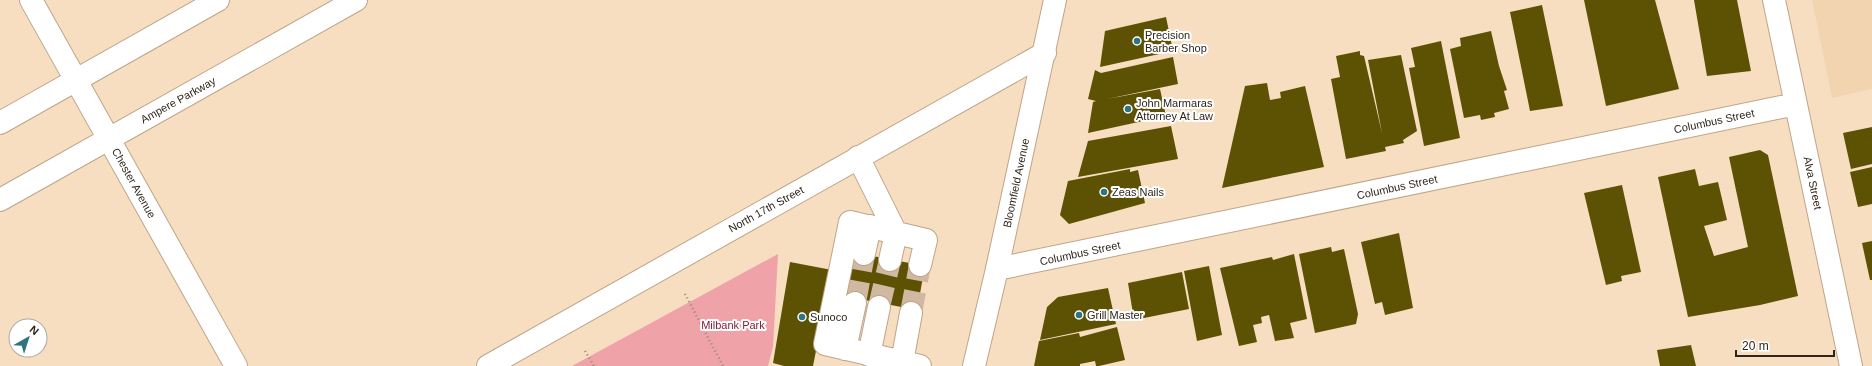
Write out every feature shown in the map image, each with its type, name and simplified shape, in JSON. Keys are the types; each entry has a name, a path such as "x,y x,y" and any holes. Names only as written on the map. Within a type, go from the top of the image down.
{"street":[{"name":"Chester Avenue","path":"31,0 110,138 236,366"},
{"path":"0,123 218,0"},
{"name":"Ampere Parkway","path":"0,200 356,0"},
{"name":"Bloomfield Avenue","path":"974,366 998,269 1045,53 1055,0"},
{"name":"Alva Street","path":"1774,0 1851,366"},
{"name":"North 17th Street","path":"488,366 1045,53"},
{"name":"Columbus Street","path":"998,269 1796,104"},
{"path":"858,157 896,233 890,260"},
{"path":"911,313 911,364 824,344 850,222 926,240 920,265"},
{"path":"864,254 870,226"},
{"path":"845,349 855,303"},
{"path":"869,355 879,307"}],"path":[{"path":"685,294 723,366"},
{"path":"585,351 594,366"}],"shaded area":[{"path":"1812,0 1872,0 1872,89 1832,98"}],"green space":[{"name":"Milbank Park","path":"778,254 773,347 768,366 572,366"}],"building":[{"path":"1584,0 1655,0 1679,89 1606,106"},
{"path":"1694,0 1737,0 1751,71 1707,76"},
{"path":"1542,5 1563,106 1530,111 1510,12"},
{"name":"Precision Barber Shop","path":"1166,17 1173,51 1100,67 1105,31"},
{"path":"1491,31 1499,66 1507,90 1504,91 1509,109 1494,113 1495,117 1481,120 1480,115 1464,118 1450,49 1461,46 1460,38"},
{"path":"1441,41 1460,138 1424,146 1409,68 1415,67 1411,48"},
{"path":"1360,51 1360,55 1364,56 1382,133 1368,60 1401,55 1417,131 1403,140 1404,143 1385,147 1386,151 1346,159 1331,79 1340,77 1336,56"},
{"path":"1173,57 1178,84 1107,99 1160,89 1166,116 1088,133 1093,102 1096,101 1088,99 1095,70 1101,73"},
{"path":"1267,83 1270,100 1281,98 1280,92 1305,86 1324,167 1222,188 1245,86"},
{"path":"1171,126 1178,159 1078,177 1088,141"},
{"path":"1872,127 1872,164 1851,169 1843,133"},
{"path":"1760,150 1768,155 1798,296 1760,305 1688,317 1658,177 1695,169 1699,186 1718,182 1727,220 1704,226 1714,256 1748,247 1729,157"},
{"path":"1872,167 1872,204 1858,207 1850,172"},
{"name":"Zeas Nails","path":"1130,169 1130,172 1138,170 1145,203 1069,224 1060,215 1068,181"},
{"path":"1622,185 1641,272 1621,276 1622,281 1606,285 1584,193"},
{"path":"1399,233 1413,308 1385,315 1382,302 1375,304 1361,242"},
{"path":"1872,241 1872,280 1870,280 1862,243"},
{"path":"1331,247 1332,252 1344,249 1358,314 1356,324 1315,333 1299,254"},
{"name":"Sunoco","path":"852,252 925,266 917,310 844,296"},
{"path":"1294,254 1307,319 1290,323 1294,338 1275,341 1269,315 1261,317 1262,323 1253,325 1257,342 1239,346 1220,268 1272,257 1273,260"},
{"name":"Sunoco","path":"790,262 832,270 813,366 784,366 773,363"},
{"path":"1209,266 1222,335 1197,341 1184,271"},
{"path":"1182,272 1189,309 1134,320 1128,283"},
{"name":"Grill Master","path":"1108,288 1116,324 1040,340 1047,307 1058,297"},
{"path":"1117,327 1125,360 1099,366 1096,366 1095,361 1080,364 1080,366 1034,366 1039,341 1079,333 1080,337"},
{"path":"1691,345 1696,366 1660,366 1657,350"}],"tunnel":[{"path":"855,303 864,254"},
{"path":"879,307 890,260"},
{"path":"911,313 920,265"}],"place":[{"name":"Precision Barber Shop","path":"1137,41"},
{"name":"John Marmaras Attorney At Law","path":"1128,109"},
{"name":"Zeas Nails","path":"1104,192"},
{"name":"Grill Master","path":"1079,315"},
{"name":"Sunoco","path":"802,317"}]}
